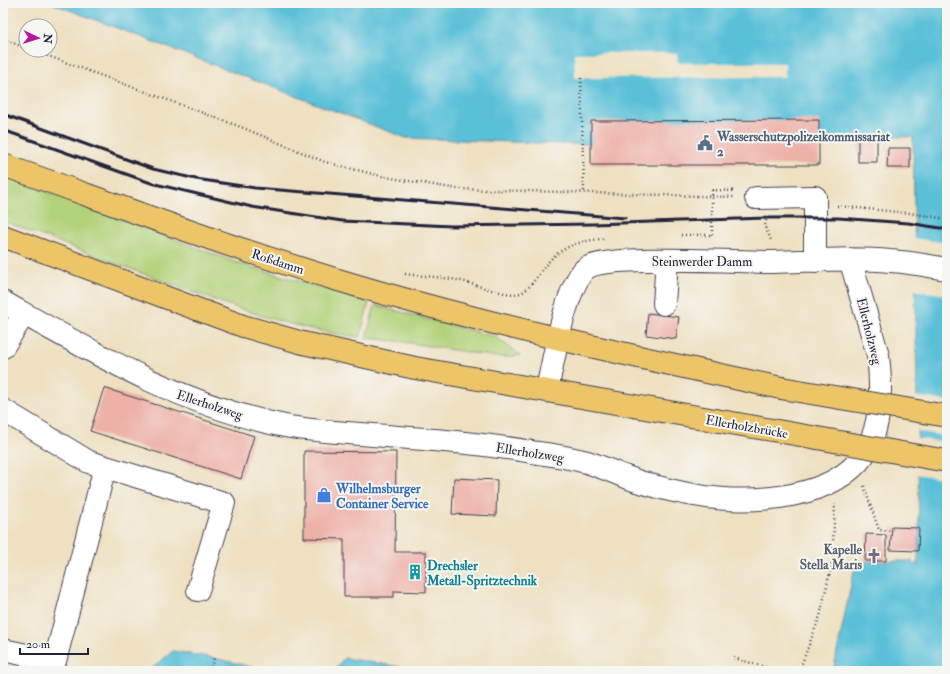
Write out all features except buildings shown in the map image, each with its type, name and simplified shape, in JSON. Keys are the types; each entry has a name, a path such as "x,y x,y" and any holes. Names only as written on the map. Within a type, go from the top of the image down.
{"main road":[{"name":"Roßdamm","path":"3,165 203,236 338,280 558,340"},
{"path":"3,236 243,326 303,343 388,363 547,390"},
{"path":"558,340 781,388 947,416"},
{"name":"Ellerholzbrücke","path":"547,390 947,461"}],"street":[{"path":"755,196 815,197 815,261"},
{"name":"Steinwerder Damm","path":"547,390 558,340 574,288 585,270 595,264 667,260 772,262 850,259 891,261 947,269"},
{"name":"Ellerholzweg","path":"3,302 129,372 156,384 198,401 288,426 318,431 449,441 536,452 588,463 641,482 702,496 740,499 767,498 794,494 822,486 848,470 857,462 868,445 877,416 881,394 878,355 850,259"},
{"path":"664,304 667,260"},
{"path":"3,347 24,314"},
{"path":"3,410 89,462 224,503 198,590"},
{"path":"3,650 55,661 105,467"}],"path":[{"path":"3,39 18,45"},
{"path":"54,58 241,126 325,162 403,181 458,189 755,196"},
{"path":"581,78 584,192"},
{"path":"676,235 712,235 712,190 755,196"},
{"path":"755,196 765,227 771,238 772,262"},
{"path":"815,197 831,206 909,213 947,219"},
{"path":"439,278 458,280 516,294 523,292 544,266 566,247 578,242 609,239"},
{"path":"848,470 863,482 879,530 892,531"},
{"path":"799,671 820,616 832,563 836,506 822,486"},
{"path":"210,671 214,658"},
{"path":"734,658 779,671"}],"green space":[{"path":"3,175 238,263 369,302 360,337 311,329 262,316 168,283 3,221"},
{"path":"375,305 496,337 520,355 497,357 397,341 366,338"}],"water":[{"path":"51,3 947,3 947,671 833,671 856,561 912,561 914,564 918,565 919,528 913,137 851,136 847,139 818,145 566,144 406,138"},
{"path":"173,651 214,658 269,671 149,671"},
{"path":"344,658 426,671 333,671"}],"pier":[{"path":"574,53 677,53 678,63 785,63 785,77 575,78"},
{"path":"912,238 947,243 947,295 913,290"},
{"path":"915,396 947,401 947,436 915,431"},
{"path":"915,438 947,443 947,479 916,474"}],"railway":[{"path":"3,114 153,169 196,179 255,188 625,218"},
{"path":"3,130 151,183 252,207 342,221 452,226 593,224 766,218 838,218 908,223 947,229"}],"place":[{"name":"Wasserschutzpolizeikommissariat 2","path":"705,143"},
{"name":"Wilhelmsburger Container Service","path":"324,495"},
{"name":"Kapelle Stella Maris","path":"874,556"},
{"name":"Drechsler Metall-Spritztechnik","path":"415,572"}]}
